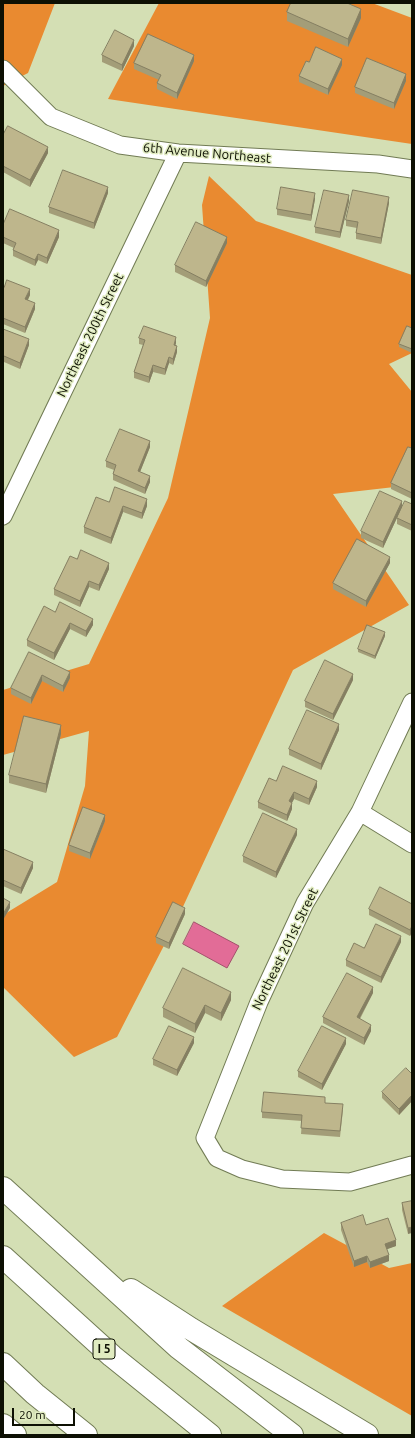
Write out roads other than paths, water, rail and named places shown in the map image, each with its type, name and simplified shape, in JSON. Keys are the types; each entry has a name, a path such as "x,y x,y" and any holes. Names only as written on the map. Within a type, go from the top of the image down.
{"highway":[{"path":"3,1188 179,1348 292,1435"},
{"path":"50,1230 159,1308 367,1435"},
{"name":"I 5","path":"3,1257 112,1356 210,1435"},
{"path":"3,1364 35,1394 86,1435"},
{"path":"3,1425 15,1435"}],"street":[{"name":"6th Avenue Northeast","path":"3,69 51,117 120,145 178,153 378,164 412,169"},
{"name":"Northeast 200th Street","path":"3,516 178,153"},
{"name":"Northeast 201st Street","path":"412,702 360,812 305,903 259,1002 205,1138 217,1158 242,1169 282,1179 350,1182 412,1165"},
{"path":"360,812 412,844"}]}
